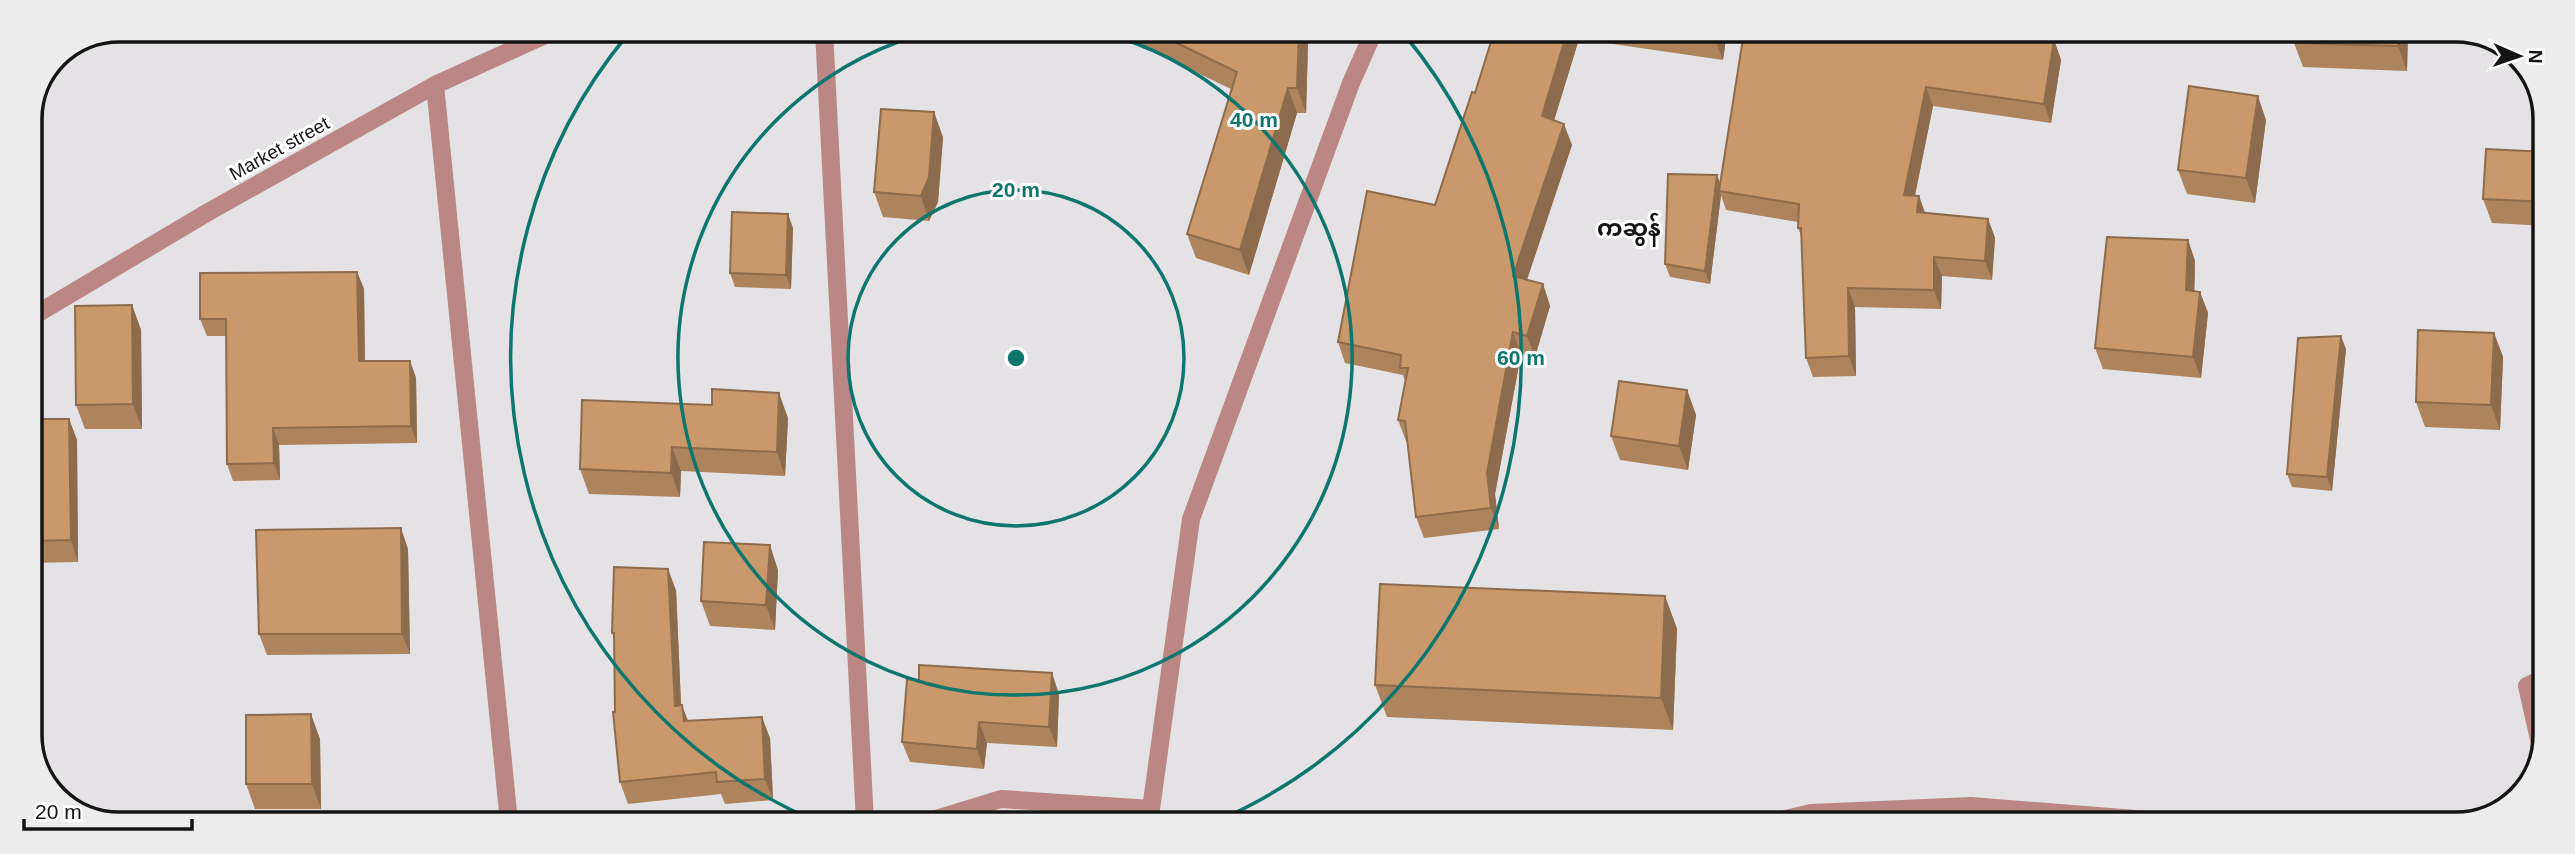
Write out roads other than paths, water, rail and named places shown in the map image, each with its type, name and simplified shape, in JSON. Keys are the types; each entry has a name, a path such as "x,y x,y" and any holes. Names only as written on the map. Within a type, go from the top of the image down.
{"street":[{"name":"Market street","path":"42,311 210,211 435,85 530,42"},
{"path":"825,42 864,812"},
{"path":"1152,812 1191,519 1351,83 1369,42"},
{"path":"435,85 508,812"},
{"path":"2533,683 2527,686 2533,712"},
{"path":"959,812 1001,799 1116,812"},
{"path":"1834,812 1971,806 2047,812"}],"district":[{"name":"ကဆွန်","path":"1629,228"}]}
